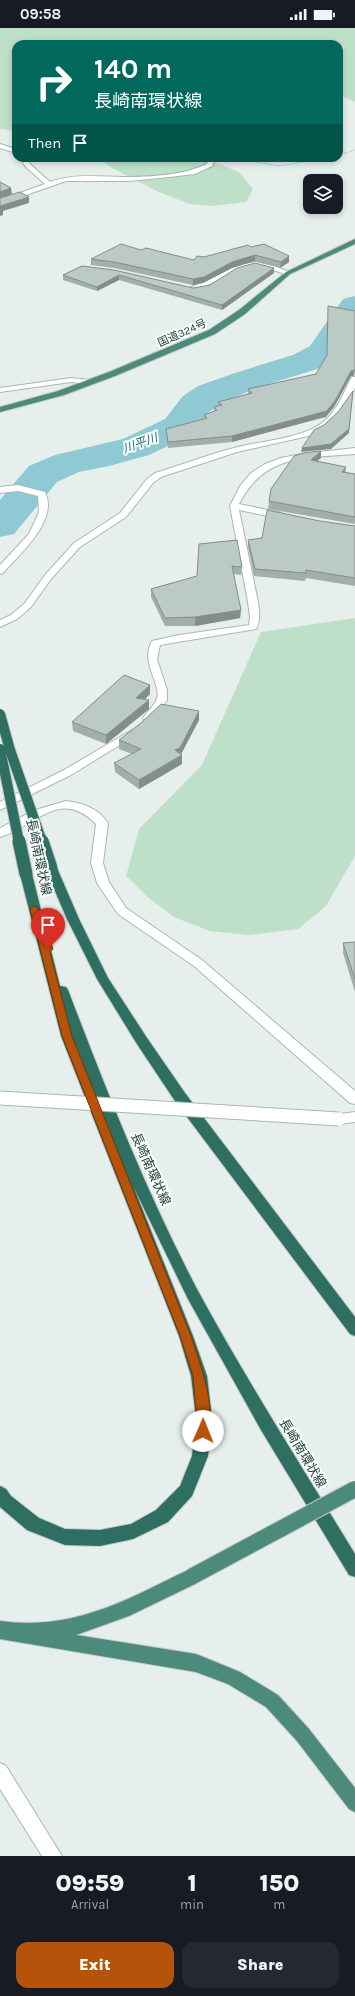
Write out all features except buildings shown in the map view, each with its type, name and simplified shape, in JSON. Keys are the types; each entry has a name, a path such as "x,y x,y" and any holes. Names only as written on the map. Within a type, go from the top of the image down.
{"highway":[{"name":"国道324号","path":"0,410 61,393 212,332 242,312 288,273 355,241"},
{"path":"0,714 10,750 51,868 73,919 103,979 180,1097 355,1329"},
{"name":"長崎南環状線","path":"0,749 34,909 77,1030 129,1163 193,1295 267,1425 355,1569"},
{"path":"0,1494 5,1501 33,1524 65,1537 100,1538 133,1531 162,1516 186,1491 200,1456 204,1418 199,1376 186,1336 67,1036 34,909"},
{"path":"8,1632 65,1629 101,1620 191,1577 355,1489"},
{"path":"8,1632 196,1663 234,1678 272,1702 303,1735 355,1803"}],"street":[{"path":"0,146 12,149"},
{"path":"26,162 27,165 48,184"},
{"path":"0,202 48,184 78,178 128,179 195,172 210,165 211,162"},
{"path":"0,196 13,198"},
{"path":"188,289 206,286 234,270 255,264 288,273"},
{"path":"0,624 14,617 28,605 48,577 77,545 123,515 150,481 158,475 235,450 305,434 316,429 325,424 338,408 351,389 355,379"},
{"path":"0,390 71,380 90,382"},
{"path":"0,806 70,772 107,751 133,732 155,712 162,700 162,690 152,659 155,643 170,638 241,630 253,627 255,617 253,602 234,506 237,496 248,481 263,467 283,459 355,451"},
{"path":"0,490 18,488 42,494 43,512 33,535 0,571"},
{"path":"234,506 289,518"},
{"path":"0,833 58,804 77,805 93,812 102,823 97,863 103,883 122,911 198,963 355,1099"},
{"path":"0,1098 339,1120 355,1117"},
{"path":"0,1772 53,1856"}],"path":[{"path":"343,154 355,150"},
{"path":"255,162 280,166 302,162"}],"green space":[{"path":"0,28 355,28 355,102 343,97 343,40 12,40 12,130 0,129"},
{"path":"104,162 214,162 239,172 253,189 246,202 212,206 189,204 157,191 114,169"},
{"path":"355,618 355,856 326,906 298,929 249,935 210,931 174,917 149,898 126,876 139,829 202,765 261,632"}],"waterway":[{"name":"川平川","path":"0,525 43,474 68,463 109,455 136,447 178,427 196,404 211,394 247,380 305,362 322,353 355,306"}],"route":[{"path":"48,949 34,909 67,1036 117,1167 186,1336 199,1376 204,1418 203,1431"}]}
